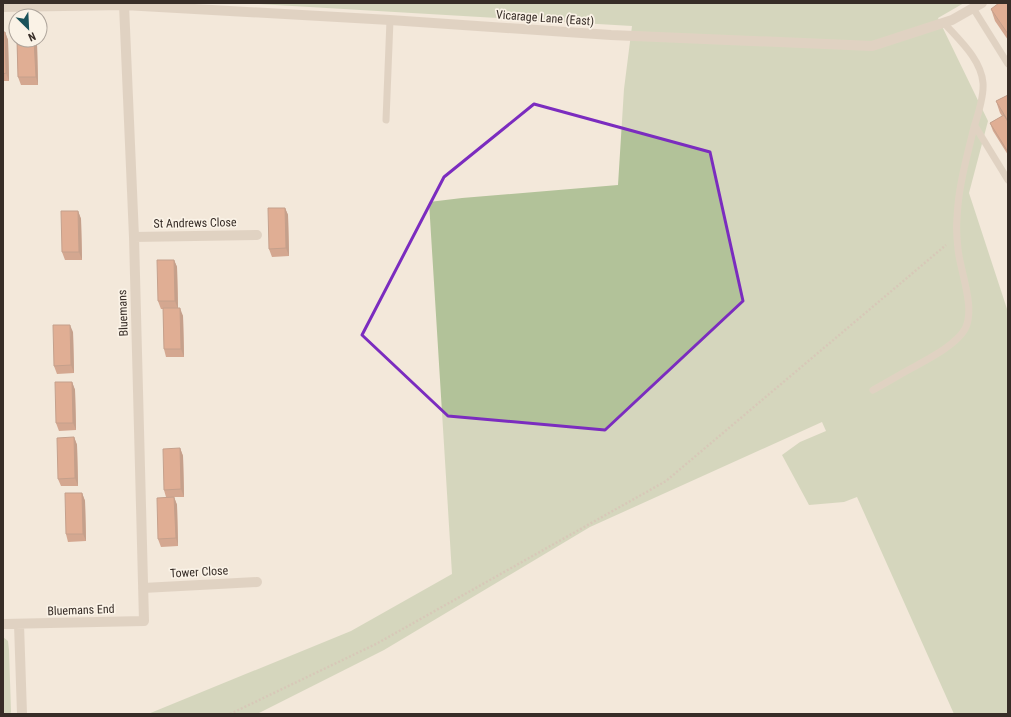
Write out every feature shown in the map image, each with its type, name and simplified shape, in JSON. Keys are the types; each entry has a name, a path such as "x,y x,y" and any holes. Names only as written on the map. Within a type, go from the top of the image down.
{"street":[{"name":"Vicarage Lane (East)","path":"3,7 124,5 390,20 611,35 872,46 944,24 978,6"},
{"name":"Bluemans","path":"124,5 134,237 144,621"},
{"name":"St Andrews Close","path":"134,237 257,235"},
{"name":"Tower Close","path":"143,588 257,582"},
{"name":"Bluemans End","path":"3,624 144,621"},
{"path":"19,624 22,714"}],"lane":[{"path":"978,6 1008,64"},
{"path":"386,120 390,20"},
{"path":"873,390 939,353 954,342 964,331 968,323 968,300 958,249 957,236 959,189 984,83 980,68 969,51 944,24"},
{"path":"975,126 1008,180"}],"path":[{"path":"230,714 376,644 666,481 957,236"}],"highlighted area":[{"path":"534,104 710,152 743,301 605,430 448,416 362,335 444,177"}],"green space":[{"path":"242,3 964,3 938,18 988,121 969,193 1008,312 1008,714 954,714 857,497 844,502 809,505 782,455 800,442 826,431 822,422 590,527 384,650 257,714 148,714 351,631 452,574 429,202 618,185 624,89 632,26"},
{"path":"3,637 8,641 9,650 10,714 3,714"}],"building":[{"path":"999,3 1008,3 1008,34 991,9"},
{"path":"3,32 5,32 6,73 3,74"},
{"path":"17,48 34,48 36,77 18,77"},
{"path":"1008,95 1008,121 996,101"},
{"path":"1004,115 1008,122 1008,152 990,123"},
{"path":"268,208 285,208 286,248 269,249"},
{"path":"61,211 78,211 79,252 62,252"},
{"path":"157,260 174,260 175,301 158,301"},
{"path":"163,308 180,308 181,349 164,349"},
{"path":"53,325 70,325 71,365 54,366"},
{"path":"55,382 72,382 73,423 56,423"},
{"path":"74,437 75,478 58,479 57,438"},
{"path":"180,448 181,489 164,490 163,449"},
{"path":"65,493 82,493 83,534 66,534"},
{"path":"174,497 176,538 158,539 157,498"}]}
